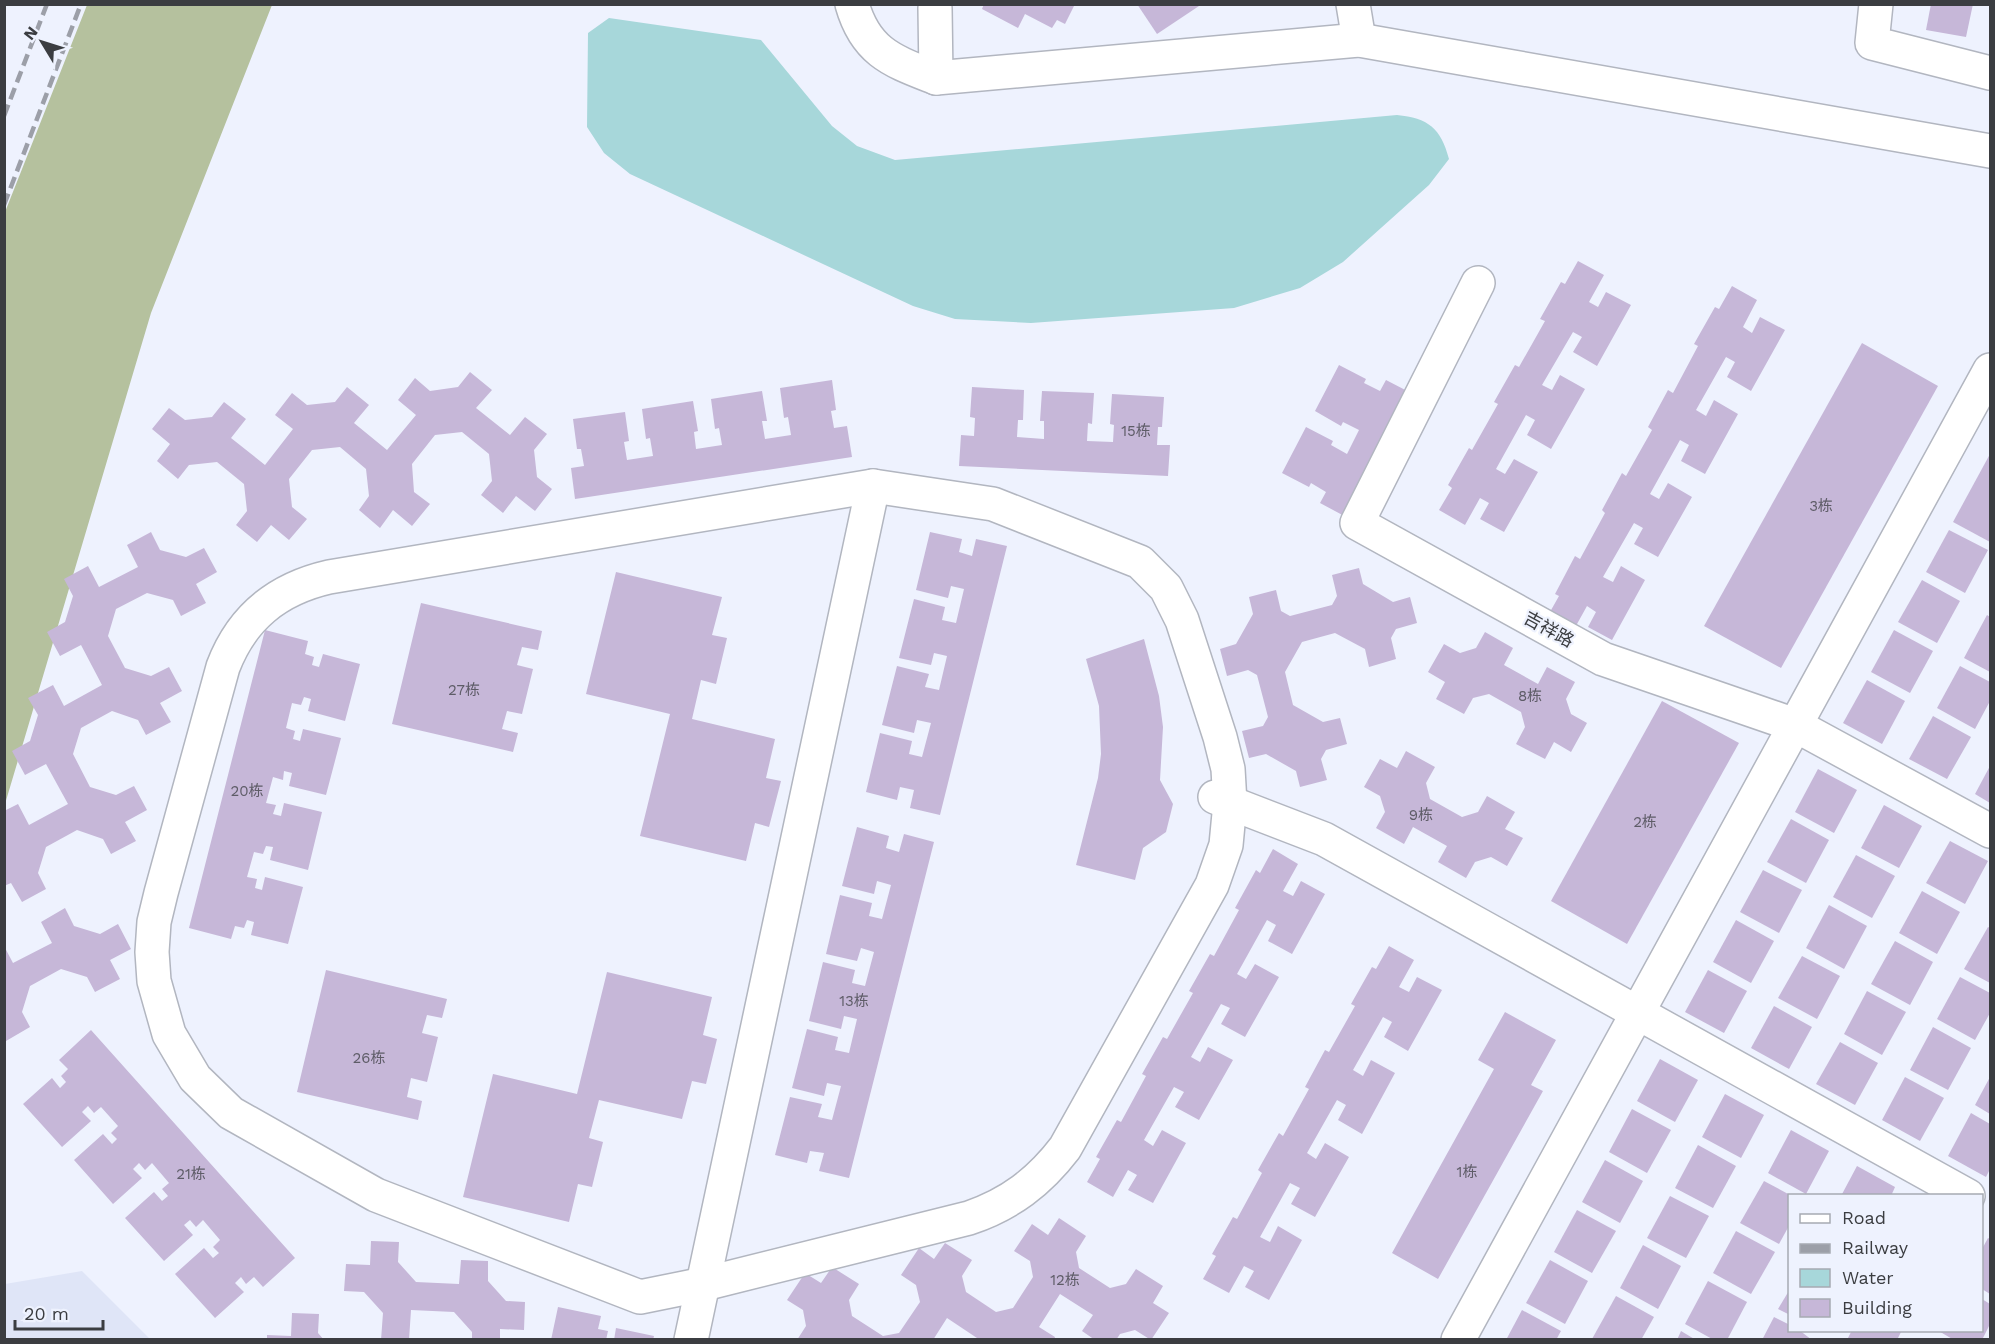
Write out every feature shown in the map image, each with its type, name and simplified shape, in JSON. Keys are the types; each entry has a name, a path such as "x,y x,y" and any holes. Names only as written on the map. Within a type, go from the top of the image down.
{"street":[{"path":"852,4 859,27 888,59 936,78 1359,40 1990,151"},
{"path":"1353,4 1359,40"},
{"path":"1876,4 1872,43 1990,74"},
{"path":"935,8 936,78"},
{"name":"吉祥路","path":"1478,283 1357,523 1603,659 1796,725 1990,831"},
{"path":"1458,1340 1990,370"},
{"path":"691,1340 873,486"},
{"path":"873,486 993,504 1140,562 1166,588 1182,620 1220,737 1228,769 1222,800 1226,845 1212,885 1065,1148 1039,1179 1006,1203 969,1218 704,1284 640,1297 376,1195 231,1113 195,1078 169,1034 154,981 152,952 154,922 223,667 241,630 270,600 308,582 329,577 873,486"},
{"path":"1222,800 1324,839 1964,1194"}],"shaded area":[{"path":"87,5 272,5 151,313 5,804 5,212"},
{"path":"82,1271 150,1339 5,1339 5,1284"}],"water":[{"path":"609,18 761,40 832,126 857,146 895,160 1397,115 1417,119 1432,127 1442,139 1449,159 1429,185 1343,262 1300,288 1234,308 1031,323 955,319 913,306 630,174 604,153 587,127 588,33"}],"building":[{"path":"984,4 1075,4 1065,24 1057,20 1052,28 1025,14 1018,28 982,9"},
{"path":"1137,4 1202,4 1157,34"},
{"path":"1931,4 1973,4 1966,37 1926,30"},
{"path":"1578,261 1604,275 1589,302 1598,307 1606,292 1631,305 1597,366 1573,352 1582,337 1573,332 1542,385 1552,390 1560,375 1585,389 1551,449 1527,435 1535,420 1526,415 1496,469 1505,474 1514,459 1538,472 1504,532 1480,519 1489,503 1480,498 1465,525 1439,510 1452,488 1448,485 1469,448 1472,450 1498,404 1494,402 1515,365 1519,367 1545,321 1540,319 1561,282 1565,284"},
{"path":"1732,286 1757,300 1743,327 1752,333 1760,317 1785,330 1751,391 1727,377 1735,362 1726,357 1696,410 1706,416 1714,400 1738,414 1705,474 1681,461 1689,445 1680,440 1650,494 1659,499 1668,483 1692,497 1658,557 1634,544 1643,528 1634,523 1603,577 1613,582 1621,566 1645,580 1612,640 1588,627 1596,612 1587,606 1572,633 1546,619 1559,596 1555,594 1575,556 1580,559 1605,513 1602,510 1622,473 1626,476 1652,430 1648,427 1668,390 1673,393 1698,346 1694,344 1715,307 1719,309"},
{"path":"1862,343 1938,386 1781,668 1704,626"},
{"path":"1339,365 1366,379 1364,383 1380,391 1386,380 1413,394 1348,518 1320,503 1326,492 1311,483 1309,487 1282,473 1306,427 1333,441 1331,445 1347,454 1359,430 1343,422 1341,426 1315,411"},
{"path":"470,372 492,390 476,408 510,435 525,417 547,434 534,450 537,477 552,489 535,511 516,496 503,513 481,495 492,481 489,454 462,432 435,435 412,464 414,492 430,504 412,526 393,510 380,528 359,510 369,496 366,469 340,447 312,450 289,479 292,507 307,519 289,540 271,525 257,542 236,525 247,511 244,484 217,462 189,465 178,479 157,461 170,444 152,429 169,408 185,420 212,417 224,402 246,419 231,438 265,465 293,429 275,415 292,393 307,405 335,402 347,387 369,405 354,423 387,450 416,415 398,400 415,378 430,391 458,387"},
{"path":"832,380 836,410 831,411 834,428 847,426 852,457 575,499 571,468 584,466 581,449 577,449 573,419 625,412 629,441 624,442 627,460 653,456 650,438 646,439 642,409 693,401 698,431 694,432 696,449 722,445 719,428 715,429 711,399 762,391 767,421 762,421 765,439 791,435 788,417 784,418 780,388"},
{"path":"972,387 1024,390 1023,420 1018,420 1017,437 1044,439 1044,421 1040,421 1042,391 1094,393 1092,424 1088,423 1087,441 1113,442 1114,425 1110,424 1112,394 1164,397 1162,427 1158,427 1157,445 1170,445 1168,476 959,466 961,435 974,436 975,418 970,417"},
{"path":"1990,454 1990,542 1953,522"},
{"path":"1949,530 1988,550 1965,593 1926,572"},
{"path":"151,532 160,550 186,557 204,548 217,572 196,584 206,603 181,616 173,600 147,593 116,609 108,636 125,668 151,676 169,667 182,691 160,703 171,722 146,735 138,720 112,711 81,728 73,754 90,787 116,795 134,786 147,810 125,822 136,841 111,854 103,839 77,830 46,847 38,873 46,889 22,902 11,883 4,886 4,811 18,804 29,825 68,804 46,764 25,775 12,751 30,741 38,715 28,698 53,685 64,706 102,685 81,645 60,656 47,632 65,622 73,596 64,579 88,566 99,587 138,567 127,545"},
{"path":"930,532 962,539 959,552 972,556 976,539 1007,546 940,815 910,808 914,790 900,787 897,800 866,792 880,733 912,741 909,754 922,757 931,723 917,720 914,733 882,725 897,666 929,674 925,687 939,690 947,656 934,653 931,665 899,658 914,599 945,607 942,620 956,623 964,589 951,586 948,598 916,590"},
{"path":"1359,568 1363,584 1393,602 1410,597 1417,623 1396,629 1391,638 1396,659 1369,667 1365,649 1335,633 1302,642 1285,672 1293,705 1323,722 1340,718 1347,744 1326,750 1321,759 1327,780 1300,787 1296,771 1266,754 1249,758 1242,731 1263,726 1268,717 1257,675 1248,670 1227,676 1220,649 1236,644 1253,614 1249,597 1276,590 1281,611 1290,616 1332,605 1337,596 1332,575"},
{"path":"616,572 722,597 712,635 727,638 716,684 701,680 692,719 775,739 766,778 781,781 769,827 755,823 746,861 640,836 670,714 586,694"},
{"path":"1922,580 1960,601 1937,643 1898,622"},
{"path":"421,603 542,631 538,650 522,647 517,665 533,669 522,714 507,711 502,729 518,733 513,752 392,724"},
{"path":"1987,615 1990,617 1990,672 1964,658"},
{"path":"265,630 308,641 305,654 314,657 312,665 319,667 323,654 360,664 345,721 308,711 311,699 304,697 301,705 292,703 286,728 295,731 293,739 300,741 303,729 341,738 326,795 289,786 292,773 284,771 283,780 273,777 266,803 276,805 273,814 281,816 284,803 322,812 308,870 270,860 273,847 266,846 263,854 254,852 247,877 257,879 255,888 262,890 265,877 303,887 288,944 251,935 254,922 247,920 244,928 235,926 231,939 189,928"},
{"path":"1894,630 1933,651 1910,693 1871,672"},
{"path":"1485,632 1513,648 1504,665 1538,684 1547,667 1575,682 1566,699 1571,714 1587,723 1571,752 1554,742 1545,759 1516,744 1525,727 1521,712 1489,694 1473,698 1464,714 1436,699 1445,682 1428,672 1444,644 1460,653 1476,648"},
{"path":"1144,639 1159,696 1163,727 1160,780 1173,804 1166,832 1143,848 1135,880 1076,865 1098,778 1101,754 1099,706 1086,659"},
{"path":"1960,666 1990,682 1990,701 1975,729 1937,708"},
{"path":"1867,680 1905,701 1882,744 1843,723"},
{"path":"1662,701 1739,743 1627,944 1551,901"},
{"path":"1933,716 1971,737 1947,779 1909,759"},
{"path":"1406,751 1435,767 1426,783 1430,799 1462,817 1478,812 1487,796 1515,812 1505,829 1523,838 1507,866 1491,857 1475,862 1466,878 1438,862 1447,846 1413,827 1404,844 1376,828 1385,812 1380,796 1364,787 1380,759 1397,768"},
{"path":"1990,766 1990,803 1975,794"},
{"path":"1818,769 1857,790 1834,833 1795,812"},
{"path":"1884,805 1922,826 1899,868 1861,848"},
{"path":"1791,819 1829,840 1806,883 1767,862"},
{"path":"857,827 889,836 886,848 899,852 904,834 934,842 849,1178 819,1171 824,1153 810,1151 807,1163 775,1155 790,1097 822,1104 818,1117 832,1120 841,1086 827,1083 824,1096 792,1088 807,1029 838,1037 835,1050 849,1053 857,1019 844,1016 841,1029 809,1021 823,962 855,970 852,983 865,986 874,952 861,948 857,961 826,954 840,895 872,903 869,916 882,919 891,885 877,881 874,894 842,886"},
{"path":"1950,841 1988,861 1965,904 1926,883"},
{"path":"1273,849 1298,864 1283,891 1293,896 1301,881 1325,894 1292,954 1268,941 1276,925 1267,920 1237,974 1246,979 1255,964 1279,977 1245,1037 1221,1024 1230,1008 1221,1004 1191,1057 1200,1062 1208,1047 1233,1060 1199,1120 1175,1107 1184,1092 1174,1087 1144,1140 1153,1146 1162,1130 1186,1143 1153,1203 1128,1190 1137,1175 1128,1170 1113,1197 1087,1182 1100,1159 1096,1157 1117,1120 1121,1122 1146,1076 1142,1074 1163,1037 1167,1039 1193,993 1189,991 1210,954 1214,956 1239,910 1235,908 1256,870 1260,873"},
{"path":"1856,855 1895,876 1872,918 1833,897"},
{"path":"1763,870 1802,890 1779,933 1740,912"},
{"path":"1922,891 1960,912 1937,954 1899,933"},
{"path":"1829,905 1867,926 1844,969 1806,948"},
{"path":"65,908 74,926 100,934 118,924 131,949 110,960 120,979 95,992 87,977 61,969 30,986 22,1012 30,1027 6,1041 4,946 13,963 52,943 41,922"},
{"path":"1736,920 1774,941 1751,983 1713,962"},
{"path":"1988,927 1990,928 1990,983 1964,969"},
{"path":"1895,941 1933,962 1910,1005 1871,984"},
{"path":"1389,946 1414,960 1399,987 1409,992 1417,977 1442,990 1408,1051 1384,1037 1392,1022 1383,1017 1353,1070 1363,1076 1371,1060 1395,1073 1362,1134 1338,1120 1346,1105 1337,1100 1307,1153 1316,1159 1325,1143 1349,1157 1315,1217 1291,1204 1300,1188 1290,1183 1260,1237 1270,1242 1278,1226 1302,1240 1269,1300 1245,1287 1254,1271 1244,1266 1229,1293 1203,1279 1216,1256 1212,1254 1233,1217 1237,1219 1262,1173 1258,1170 1279,1133 1283,1136 1309,1089 1305,1087 1325,1050 1329,1052 1355,1006 1351,1004 1372,967 1376,969"},
{"path":"1802,956 1840,976 1817,1019 1778,998"},
{"path":"326,970 447,999 442,1018 427,1015 422,1033 438,1037 427,1082 411,1078 407,1097 422,1101 418,1120 297,1092"},
{"path":"1708,970 1747,991 1724,1033 1685,1012"},
{"path":"607,972 712,997 703,1035 717,1039 706,1084 692,1081 682,1119 599,1100 589,1138 603,1142 592,1187 578,1184 569,1222 463,1197 493,1074 577,1094"},
{"path":"1960,977 1990,993 1990,1013 1975,1040 1937,1019"},
{"path":"1867,991 1906,1012 1882,1055 1844,1034"},
{"path":"1774,1006 1812,1027 1789,1069 1751,1048"},
{"path":"1505,1012 1556,1040 1531,1085 1543,1091 1438,1279 1392,1253 1494,1069 1478,1060"},
{"path":"1933,1027 1971,1048 1948,1090 1910,1070"},
{"path":"91,1030 295,1258 263,1287 254,1277 246,1284 241,1277 235,1283 244,1292 215,1318 175,1274 204,1248 213,1258 219,1253 213,1247 220,1240 203,1220 196,1227 190,1220 184,1225 193,1235 164,1261 125,1218 154,1192 162,1201 168,1196 162,1189 169,1183 152,1163 145,1170 139,1163 133,1169 142,1178 113,1204 74,1160 103,1134 112,1144 117,1139 111,1133 118,1126 101,1107 94,1113 88,1106 82,1112 91,1121 62,1147 23,1104 52,1078 60,1088 66,1082 61,1076 68,1069 59,1060"},
{"path":"1840,1042 1878,1063 1855,1105 1816,1084"},
{"path":"1660,1059 1698,1080 1675,1122 1637,1101"},
{"path":"1905,1077 1944,1098 1920,1141 1882,1120"},
{"path":"1990,1077 1990,1114 1975,1105"},
{"path":"1725,1094 1764,1115 1741,1158 1702,1137"},
{"path":"1632,1109 1671,1130 1647,1173 1609,1152"},
{"path":"1971,1113 1990,1124 1990,1169 1986,1177 1948,1156"},
{"path":"1791,1130 1829,1151 1806,1194 1768,1173"},
{"path":"1698,1145 1736,1166 1713,1208 1675,1188"},
{"path":"1605,1160 1643,1181 1620,1223 1582,1202"},
{"path":"1857,1166 1895,1187 1892,1194 1842,1194"},
{"path":"1764,1181 1788,1194 1788,1228 1779,1244 1740,1223"},
{"path":"1670,1196 1709,1216 1686,1258 1647,1238"},
{"path":"1577,1210 1616,1231 1592,1273 1554,1252"},
{"path":"1059,1218 1086,1236 1076,1252 1079,1268 1110,1288 1126,1284 1136,1269 1163,1286 1153,1303 1169,1313 1151,1340 1135,1330 1120,1334 1116,1340 1095,1340 1082,1331 1093,1315 1060,1294 1039,1327 1055,1337 1054,1340 980,1340 947,1318 933,1340 797,1340 806,1326 803,1310 787,1300 805,1273 821,1283 832,1267 859,1284 849,1300 852,1316 883,1336 899,1333 920,1302 916,1285 901,1275 919,1248 934,1259 945,1243 972,1260 962,1276 966,1292 996,1312 1013,1308 1033,1277 1030,1261 1014,1251 1032,1224 1048,1235"},
{"path":"1736,1231 1775,1252 1751,1294 1713,1273"},
{"path":"1988,1238 1990,1239 1990,1294 1983,1290 1983,1247"},
{"path":"371,1241 399,1242 398,1262 416,1282 459,1284 461,1260 488,1261 488,1281 506,1301 525,1302 524,1330 500,1329 500,1340 472,1340 472,1332 454,1312 411,1310 409,1340 381,1340 383,1313 364,1292 344,1291 346,1264 370,1265"},
{"path":"1643,1245 1681,1266 1658,1309 1620,1288"},
{"path":"1550,1260 1588,1281 1565,1324 1526,1303"},
{"path":"1708,1281 1747,1302 1727,1340 1714,1340 1685,1324"},
{"path":"1788,1292 1788,1314 1778,1309"},
{"path":"1616,1296 1654,1317 1641,1340 1592,1339"},
{"path":"1983,1300 1990,1304 1990,1324 1982,1340 1954,1340 1940,1332 1983,1332"},
{"path":"558,1307 601,1316 598,1329 608,1331 606,1340 551,1340"},
{"path":"1522,1310 1561,1331 1556,1340 1506,1340"},
{"path":"292,1313 319,1314 318,1333 324,1340 267,1340 267,1335 291,1336"},
{"path":"1774,1317 1788,1324 1788,1332 1802,1332 1812,1340 1762,1340"},
{"path":"616,1328 654,1336 653,1340 614,1340"},
{"path":"1681,1331 1696,1340 1677,1340"},
{"path":"1851,1332 1901,1332 1897,1340 1847,1340"}],"railway":[{"path":"4,116 47,4"},
{"path":"4,205 81,4"}]}
